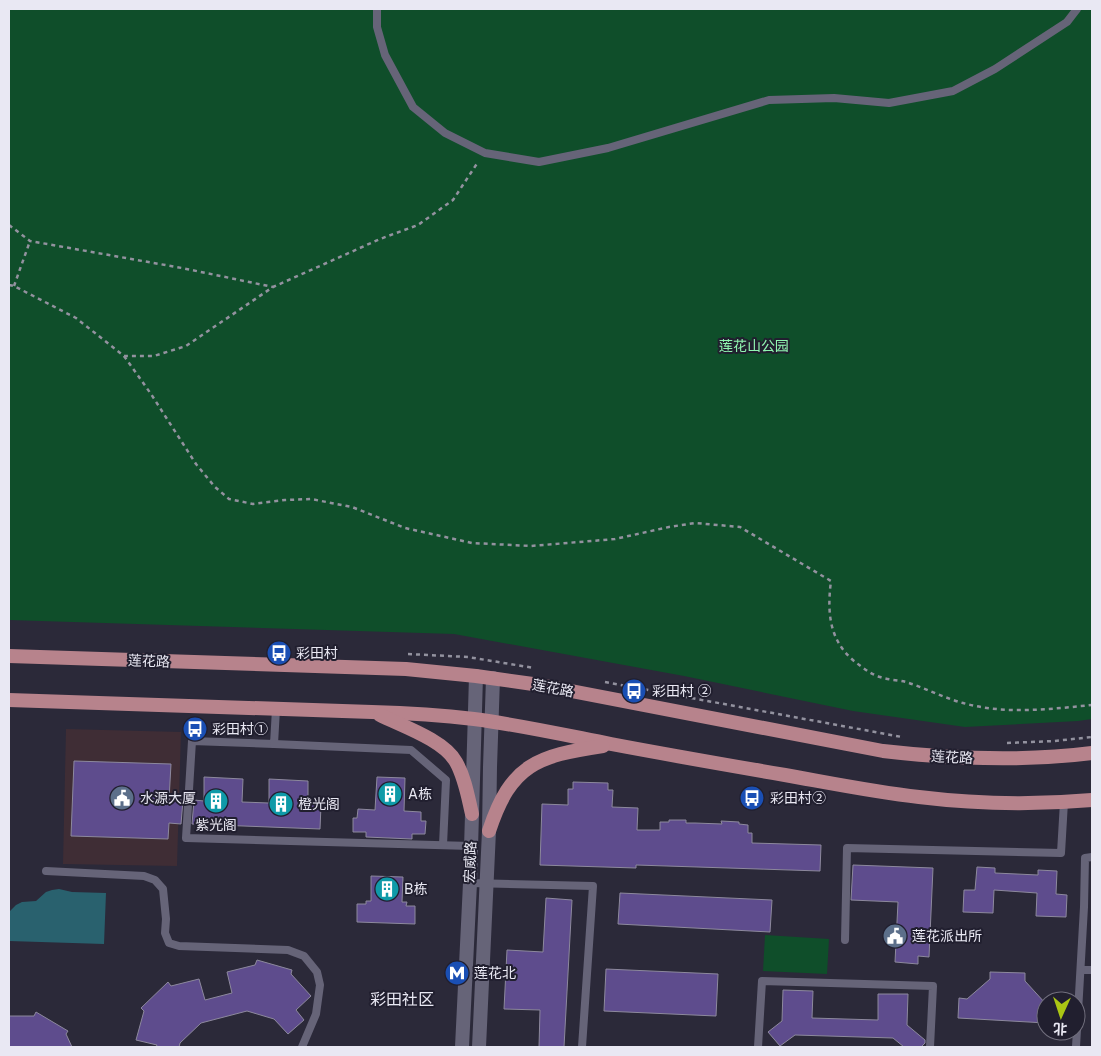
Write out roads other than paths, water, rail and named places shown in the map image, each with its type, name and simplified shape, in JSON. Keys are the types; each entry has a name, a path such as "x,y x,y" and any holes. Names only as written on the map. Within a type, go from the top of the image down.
{"main road":[{"name":"莲花路","path":"9,656 406,669 540,685 883,751 923,756 1002,759 1042,758 1092,753"},
{"path":"9,700 429,715 532,728 835,784 919,797 960,801 1064,802 1092,800"},
{"path":"372,712 421,734 449,752 456,760 462,774 472,814"},
{"path":"489,831 502,798 521,773 535,763 574,750 613,744"}],"street":[{"name":"宏威路","path":"462,1047 470,883 476,676"},
{"name":"宏威路","path":"479,1047 487,884 493,678"}],"lane":[{"path":"377,9 377,27 385,55 413,107 446,133 484,153 539,162 608,148 768,100 834,98 889,103 953,91 995,69 1066,22 1077,9"},
{"path":"274,744 276,709"},
{"path":"443,845 446,780 411,750 192,741 186,838 471,846"},
{"path":"844,940 847,848 1061,853 1064,802"},
{"path":"1076,1047 1080,970 1088,907 1086,858 1092,858"},
{"path":"46,871 144,876 155,880 163,890 166,919 165,933 169,943 179,946 288,950 304,956 317,972 320,986 316,1014 302,1047"},
{"path":"470,883 593,886 582,1047"},
{"path":"1080,970 1092,970"},
{"path":"758,1047 762,981 933,986 930,1047"}],"water":[{"path":"59,889 72,892 106,893 104,944 9,941 9,912 22,902 36,901 46,892"}],"place":[{"name":"彩田村","path":"279,653"},
{"name":"彩田村 ②","path":"634,691"},
{"name":"彩田村①","path":"195,729"},
{"name":"A栋","path":"390,794"},
{"name":"水源大厦","path":"122,798"},
{"name":"彩田村②","path":"752,798"},
{"name":"紫光阁","path":"216,801"},
{"name":"橙光阁","path":"281,804"},
{"name":"B栋","path":"387,889"},
{"name":"莲花派出所","path":"895,936"},
{"name":"莲花北","path":"457,973"}],"district":[{"name":"彩田社区","path":"402,999"}],"park label":[{"name":"莲花山公园","path":"754,346"}]}
